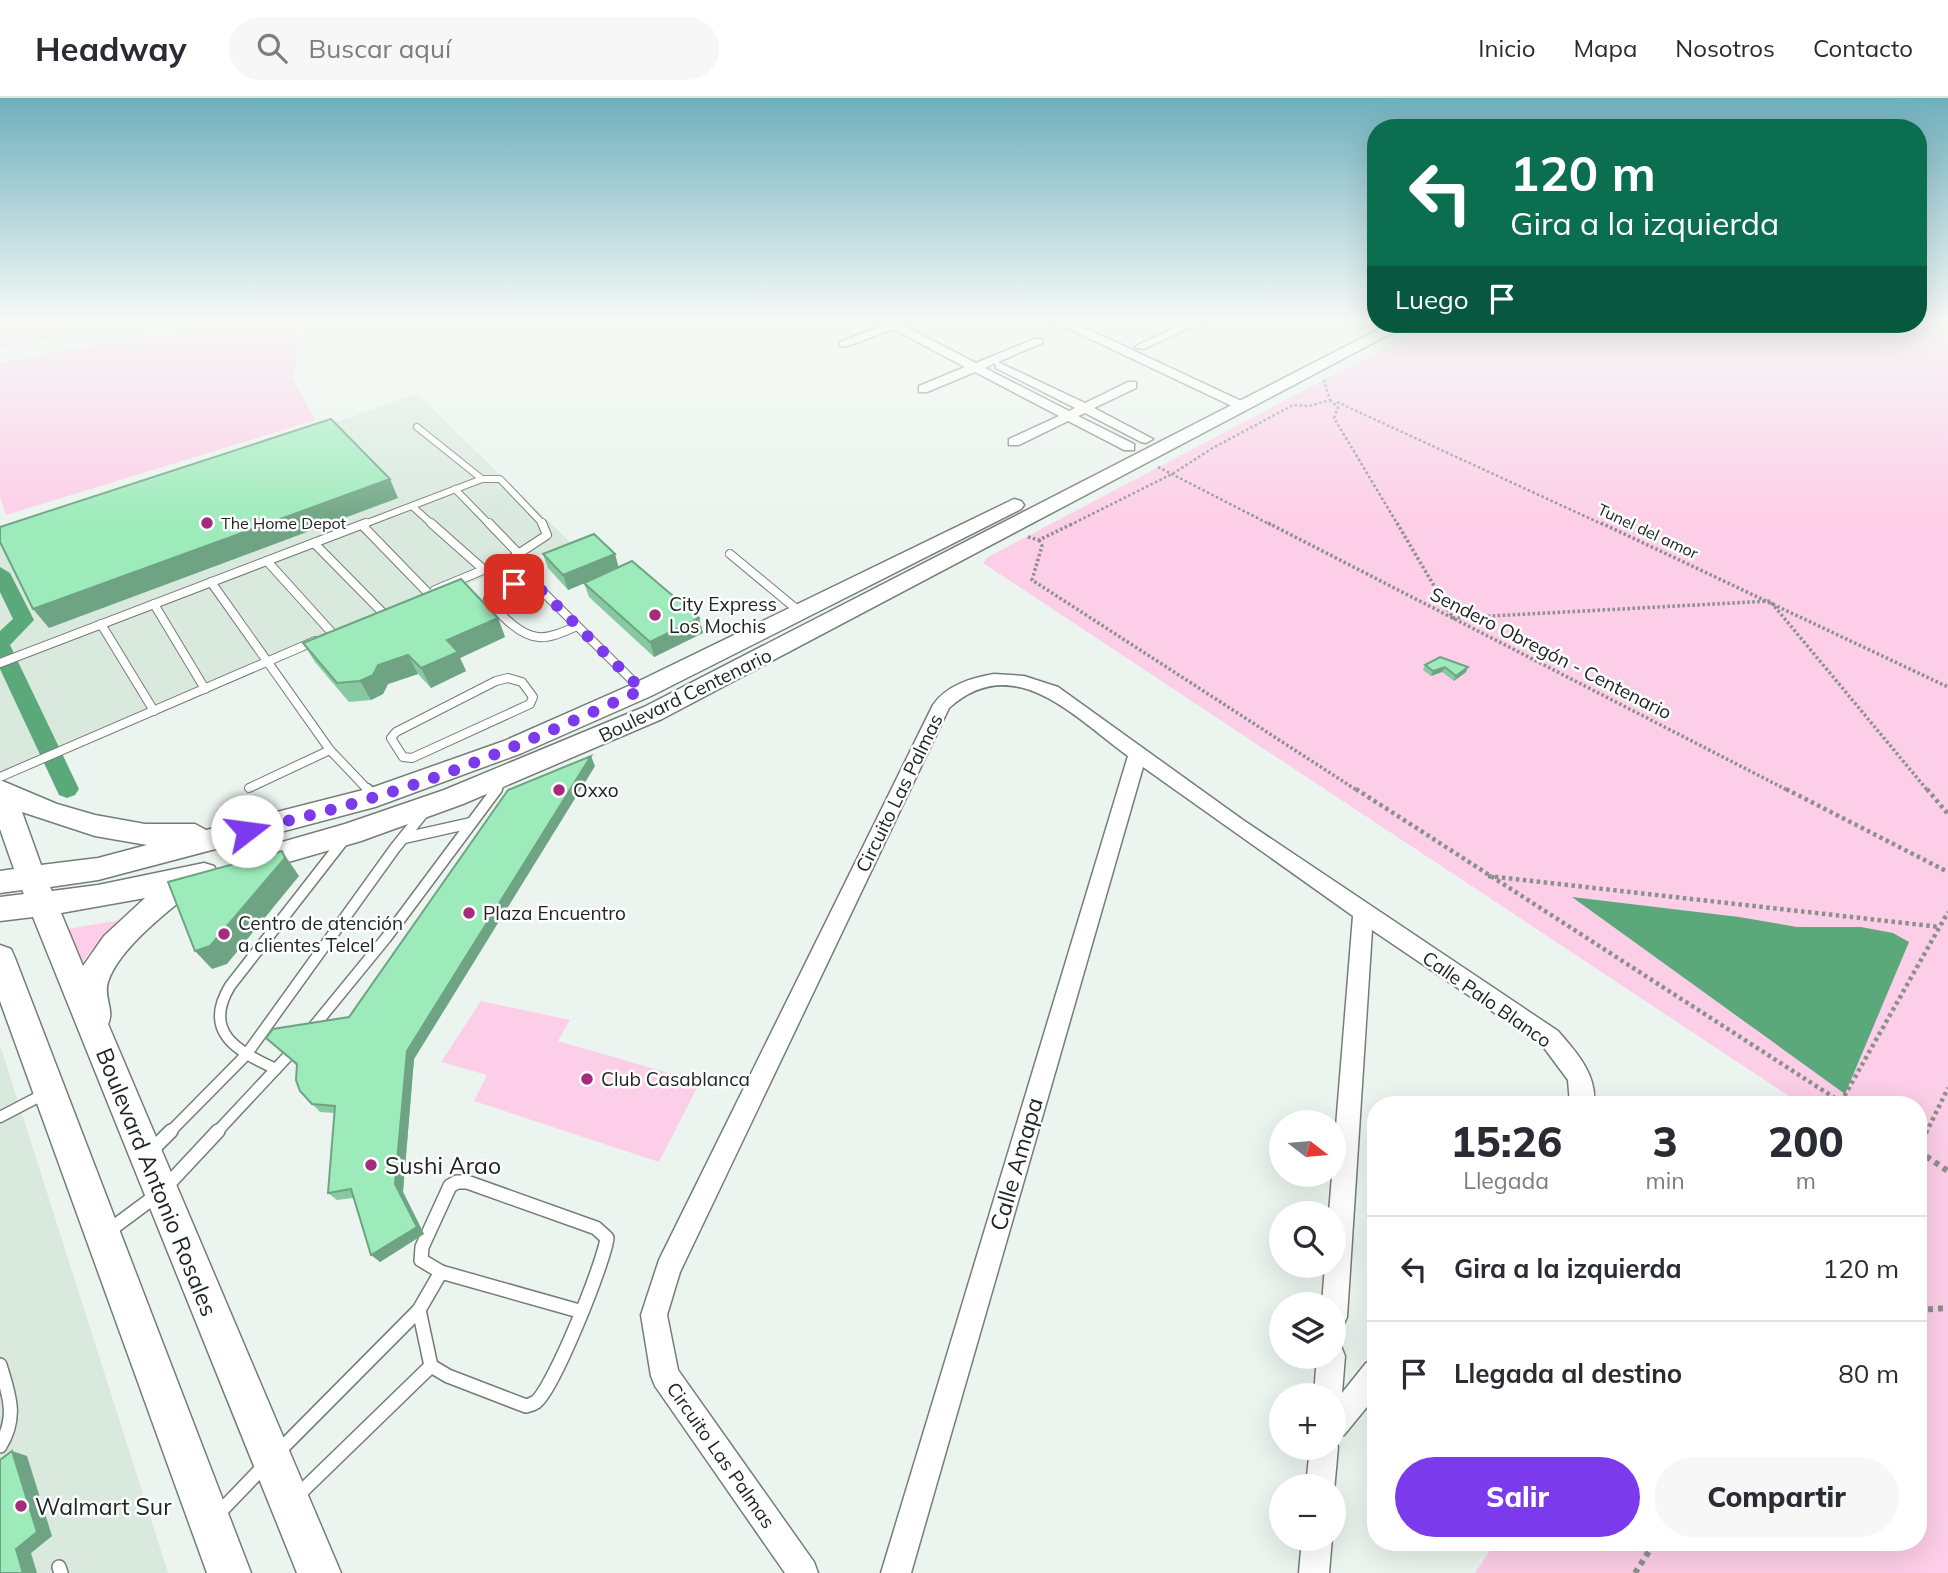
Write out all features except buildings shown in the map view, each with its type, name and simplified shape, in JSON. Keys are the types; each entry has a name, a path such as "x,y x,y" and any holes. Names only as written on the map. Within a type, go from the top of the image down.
{"main road":[{"name":"Boulevard Centenario","path":"25,888 98,897 195,876 348,834 507,776 653,713 810,615 1259,387"},
{"name":"Boulevard Centenario","path":"1239,398 1267,387"},
{"name":"Boulevard Centenario","path":"0,909 25,888 375,797 427,766 513,747 1012,527 1138,448"},
{"path":"0,791 43,811 85,824 186,836 247,831"},
{"name":"Boulevard Antonio Rosales","path":"0,791 25,888 105,1056 319,1573"},
{"path":"105,1056 90,989 101,965 124,935 161,900 195,876"},
{"path":"0,958 9,1001 50,1091 229,1573"}],"street":[{"path":"923,389 928,387"},
{"path":"1013,387 1138,448"},
{"path":"1043,387 1083,407 1138,448"},
{"path":"1014,442 1128,387"},
{"path":"1213,387 1239,398"},
{"path":"1217,387 1239,398"},
{"name":"Circuito Las Palmas","path":"803,1573 666,1376 654,1315 668,1269 942,705 949,696 996,678 1043,687 1363,914"},
{"name":"Calle Amapa","path":"896,1573 1137,755"},
{"path":"1336,1292 1363,914"},
{"name":"Calle Palo Blanco","path":"1363,914 1550,1038 1572,1065 1584,1092 1583,1096"},
{"path":"1346,1411 1367,1384"},
{"path":"1314,1573 1316,1551"}],"lane":[{"path":"417,426 482,479"},
{"path":"0,663 482,479 500,479 545,526 547,535 544,539 519,554 416,598"},
{"path":"455,489 519,554"},
{"path":"412,506 483,569"},
{"path":"362,525 428,593"},
{"path":"314,543 382,612"},
{"path":"730,554 810,615"},
{"path":"268,561 333,634"},
{"path":"211,582 330,750 375,797"},
{"path":"577,626 550,639 525,636 489,604 488,599 496,591 514,584 532,585 541,590 642,690"},
{"path":"154,604 205,689"},
{"path":"370,618 393,608"},
{"path":"101,624 154,711"},
{"path":"0,777 345,628"},
{"path":"516,679 522,682 533,697 527,706 427,766 403,757 391,738 393,734 496,681 516,679"},
{"path":"249,788 330,750"},
{"path":"308,1034 344,992 507,776"},
{"path":"146,1156 246,1055 429,806"},
{"path":"403,838 471,823"},
{"path":"276,1069 246,1055 220,1025 218,1011 223,998 348,834"},
{"path":"103,1235 161,1192 287,1057"},
{"path":"0,1118 50,1091"},
{"path":"419,1310 431,1366 448,1376 526,1406 537,1402 546,1389 579,1311 606,1246 607,1238 604,1233 467,1182 457,1182 450,1186 419,1255 425,1264 442,1272 579,1311"},
{"path":"210,1522 419,1310 442,1272"},
{"path":"0,1366 14,1414 12,1426 0,1446"},
{"path":"290,1503 431,1366"}],"path":[{"path":"1327,387 1338,407 1334,418 1453,618 1770,601 1948,814"},
{"path":"1012,527 1030,538 1039,540 1174,473 1211,449 1293,405 1309,406 1333,401"},
{"name":"Tunel del amor","path":"1333,401 1770,601 1948,687"},
{"name":"Sendero Obregón - Centenario","path":"1138,448 1174,473 1948,872"},
{"path":"1039,540 1042,546 1032,580 1487,876 1832,1096"},
{"path":"1487,876 1940,927"},
{"path":"1847,1096 1948,912"},
{"path":"1927,1131 1948,1088"},
{"path":"1927,1156 1948,1171"},
{"path":"1927,1309 1948,1308"},
{"path":"1635,1573 1649,1551"}],"shaded area":[{"path":"0,387 297,387 315,420 6,515 0,498"},
{"path":"1311,387 1948,387 1948,1573 1475,1573 1490,1551 1927,1551 1927,1096 1789,1096 983,563 988,557"},
{"path":"417,394 571,543 0,771 0,539"},
{"path":"1572,897 1739,917 1797,927 1861,927 1893,933 1909,942 1845,1094"},
{"path":"127,919 98,943 76,972 61,930"},
{"name":"Club Casablanca","path":"481,1001 570,1020 558,1041 700,1082 659,1162 474,1101 487,1075 441,1062"},
{"path":"0,1045 168,1573 0,1573"}],"waterway":[{"path":"0,573 24,620 0,643"},
{"path":"0,646 67,789"}],"place":[{"name":"The Home Depot","path":"207,523"},
{"name":"City Express Los Mochis","path":"655,615"},
{"name":"Oxxo","path":"559,790"},
{"name":"Plaza Encuentro","path":"469,913"},
{"name":"Centro de atención a clientes Telcel","path":"224,934"},
{"name":"Club Casablanca","path":"587,1079"},
{"name":"Sushi Arao","path":"371,1165"},
{"name":"Walmart Sur","path":"21,1506"}],"route":[{"path":"247,831 375,797 438,776 513,747 642,690 541,590 532,585 514,584"}]}
